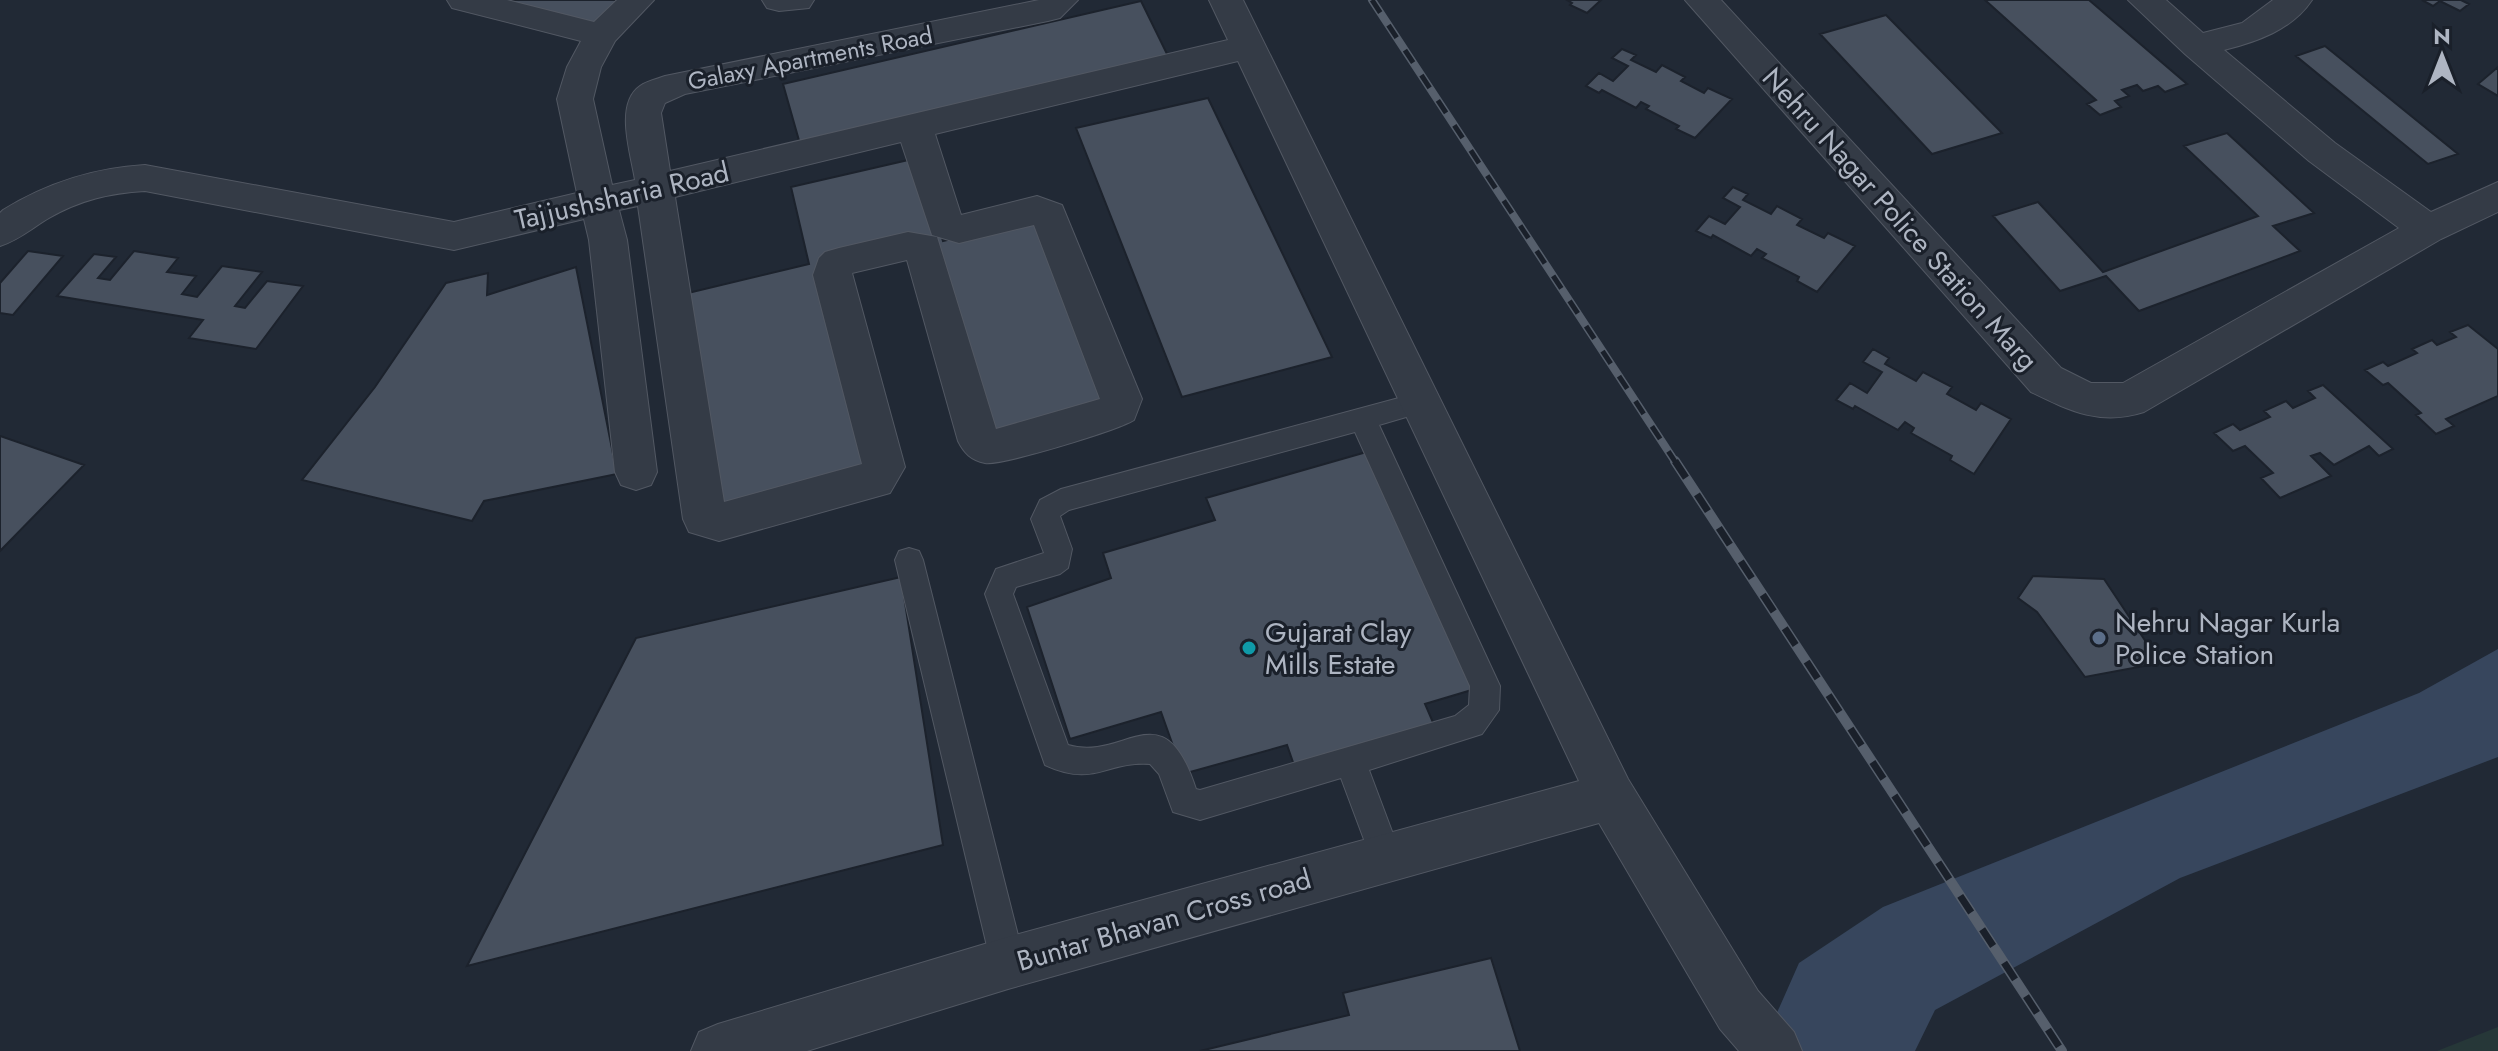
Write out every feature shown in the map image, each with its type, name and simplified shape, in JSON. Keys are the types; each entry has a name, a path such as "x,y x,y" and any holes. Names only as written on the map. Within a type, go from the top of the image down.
{"street":[{"path":"464,0 601,35"},
{"path":"636,472 608,240 575,99 584,67 601,35 637,0"},
{"path":"779,0 797,0"},
{"name":"Galaxy Apartments Road","path":"656,200 643,113 651,95 677,84 1048,10 1061,0"},
{"path":"1226,0 1611,796 1739,1010 1775,1051"},
{"name":"Nehru Nagar Police Station Marg","path":"1702,0 2046,380 2086,400 2129,400 2428,229 2498,196"},
{"path":"2145,0 2322,152 2428,229"},
{"path":"2197,46 2254,31 2295,0"},
{"path":"656,200 705,519 719,522 875,480 881,474 884,467 833,275 833,268 839,262 908,246 923,247 979,441 986,446 997,446 1112,413 1119,408 1121,399 1049,215 1037,210 959,229 945,225 918,139 1249,47"},
{"name":"Tajjushsharia Road","path":"0,232 32,208 68,190 116,179 145,178 454,236 599,201 656,200 918,139"},
{"name":"Buntar Bhavan Cross road","path":"718,1051 1008,963 1611,796"}],"lane":[{"path":"1362,418 1485,686 1484,710 1471,724 1200,805 1184,801 1167,756 1158,751 1144,748 1078,765 1056,755 999,594 1006,578 1050,565 1058,559 1058,549 1045,519 1050,508 1061,501 1362,418 1421,403"},
{"path":"909,560 1008,963"},
{"path":"1350,761 1386,858"}],"shaded area":[{"path":"2498,1027 2498,1051 2437,1051"}],"water":[{"path":"2498,649 2498,757 2180,878 1935,1010 1915,1051 1760,1051 1799,963 1883,907 2419,693"}],"building":[{"path":"498,0 624,0 600,26"},
{"path":"1567,0 1601,0 1587,13 1570,5 1572,3"},
{"path":"1985,0 2089,0 2187,84 2165,92 2158,86 2143,91 2137,85 2122,90 2129,96 2115,101 2121,107 2100,115 2087,104 2096,100"},
{"path":"2422,0 2461,0 2469,4 2460,11 2440,1 2433,6"},
{"path":"1141,1 1168,56 800,144 783,84"},
{"path":"1886,15 2002,133 1932,154 1820,34"},
{"path":"2325,46 2458,154 2428,164 2296,56"},
{"path":"1622,49 1636,55 1631,60 1656,72 1662,65 1685,77 1681,81 1704,93 1708,88 1732,99 1695,138 1646,109 1649,106 1641,102 1636,108 1602,90 1599,93 1586,86 1599,73 1613,81 1628,66 1612,58"},
{"path":"2498,67 2498,96 2478,84"},
{"path":"1208,98 1332,357 1182,397 1076,128"},
{"path":"2227,133 2314,213 2273,226 2300,251 2139,311 2106,276 2060,291 1993,216 2038,202 2103,272 2258,216 2184,146"},
{"path":"917,158 943,241 1041,217 1107,402 991,433 932,236 822,262 871,466 722,506 688,293 809,264 791,187"},
{"path":"1733,187 1748,194 1743,200 1771,214 1777,206 1802,219 1797,225 1824,238 1828,233 1855,246 1817,292 1797,281 1799,277 1762,258 1766,254 1757,249 1751,256 1713,235 1711,238 1696,231 1709,216 1725,224 1740,207 1723,198"},
{"path":"28,251 63,256 13,315 0,313 0,283"},
{"path":"134,251 178,258 167,272 196,276 182,294 197,297 222,266 262,272 235,306 245,308 267,281 303,286 256,349 189,338 203,320 57,296 94,254 116,257 98,278 110,280"},
{"path":"576,267 617,474 484,501 472,521 302,480 375,387 446,283 488,273 487,295"},
{"path":"2468,325 2498,349 2498,396 2446,419 2454,426 2436,434 2416,415 2421,413 2388,383 2383,385 2365,370 2383,362 2388,366 2417,353 2412,349 2432,340 2437,345 2456,337 2450,332"},
{"path":"1873,349 1889,358 1885,364 1916,381 1923,372 1952,387 1947,394 1976,410 1981,403 2011,419 1974,474 1950,460 1952,456 1911,433 1914,428 1905,422 1898,430 1855,406 1853,409 1836,400 1850,383 1867,393 1882,372 1863,362"},
{"path":"2323,385 2393,449 2379,456 2369,446 2334,465 2320,453 2311,456 2331,476 2280,498 2261,478 2273,473 2245,446 2233,451 2214,433 2233,424 2240,430 2270,417 2264,411 2286,401 2293,408 2315,398 2308,391"},
{"path":"0,436 84,465 0,551"},
{"name":"Gujarat Clay Mills Estate","path":"1370,451 1475,689 1425,704 1435,727 1295,768 1287,745 1183,774 1161,712 1070,739 1027,607 1111,578 1103,553 1215,520 1206,498"},
{"name":"Nehru Nagar Kurla Police Station","path":"2033,576 2104,579 2160,663 2085,677 2037,612 2018,598"},
{"path":"901,577 943,845 467,966 636,638"},
{"path":"1491,958 1520,1051 1200,1051 1349,1015 1343,993"}],"railway":[{"path":"1372,0 1676,463"},
{"path":"1675,461 2062,1051"}],"place":[{"name":"Nehru Nagar Kurla Police Station","path":"2099,638"},
{"name":"Gujarat Clay Mills Estate","path":"1249,648"}]}
